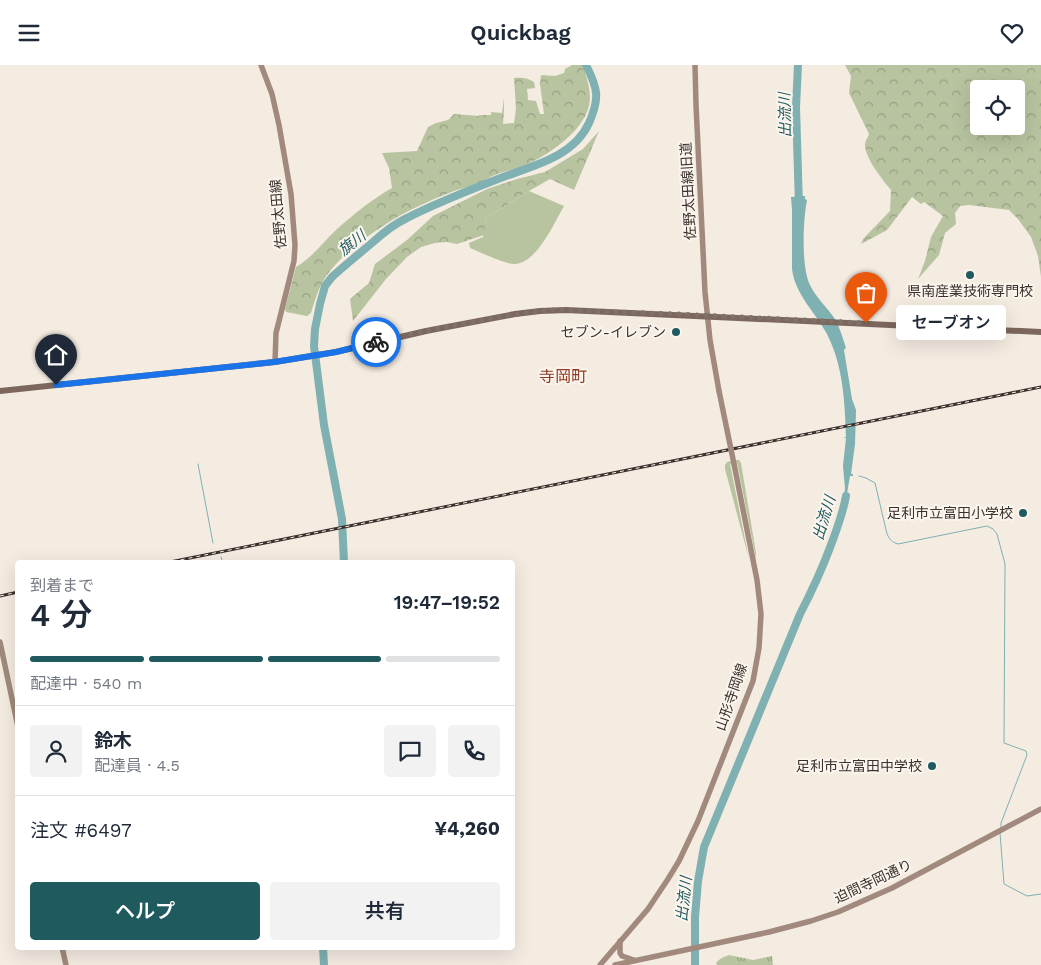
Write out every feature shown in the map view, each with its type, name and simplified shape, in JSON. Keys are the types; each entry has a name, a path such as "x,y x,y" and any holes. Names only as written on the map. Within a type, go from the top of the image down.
{"main road":[{"name":"佐野太田線","path":"261,65 272,93 279,125 291,195 295,245 294,261 276,333 278,362"},
{"name":"佐野太田線旧道","path":"695,65 707,316"},
{"path":"0,391 278,362 336,352 456,325 520,313 554,310 1041,332"},
{"name":"山形寺岡線","path":"600,965 658,895 690,839 753,681 759,648 761,613 758,580 719,391 707,316"},
{"path":"0,642 15,713"},
{"name":"迫間寺岡通り","path":"636,961 769,932 803,923 864,901 892,889 1041,809"},
{"path":"620,941 620,953 622,956 636,961"},
{"path":"63,950 66,965"},
{"path":"615,965 636,961"}],"green space":[{"path":"572,65 582,65 586,75 590,101 585,116 572,134 563,142 524,166 498,174 478,184 456,190 394,219 358,244 341,259 327,275 317,293 311,313 307,316 286,312 285,309 296,267 356,213 392,188 389,168 382,153 417,151 428,127 448,120 454,114 479,116 491,115 491,112 502,113 504,98 503,124 514,123 516,109 514,78 525,78 534,82 535,88 527,89 528,100 536,101 540,114 544,114 540,84 541,75 555,76 564,73 565,69"},
{"path":"845,65 1041,65 1041,277 1038,256 1031,237 1009,210 969,205 960,206 955,213 956,224 945,233 939,255 918,279 931,237 943,216 924,202 921,204 912,197 887,230 861,244 863,239 890,211 891,190 868,156 865,144 869,134 849,93 851,76"},
{"path":"599,131 574,190 550,179 486,218 484,235 457,244 447,242 435,243 421,247 407,257 386,279 353,321 350,299 369,283 375,264 407,240 433,216 487,189 545,172 583,149"},
{"path":"529,191 564,206 550,232 531,257 515,264 499,260 470,248 469,243 483,237 486,218"},
{"path":"739,460 756,559 737,462 730,464 749,559 725,469 727,462"},
{"path":"729,955 753,960 772,956 773,965 717,965 716,963 719,960"}],"water":[{"path":"805,196 807,200 804,255 807,277 812,290 835,319 840,330 846,348 844,350 852,399 856,410 855,444 851,474 853,476 850,476 845,505 843,505 845,488 843,466 846,438 843,437 846,437 846,424 840,371 827,334 801,295 792,269 791,197"}],"waterway":[{"name":"旗川","path":"344,560 342,519 324,425 314,346 315,329 325,286 347,264 402,220 452,197 537,165 562,153 573,145 589,123 595,107 595,87 586,65"},
{"name":"出流川","path":"798,65 796,107 799,206"},
{"path":"198,464 213,543"},
{"path":"859,476 875,483 887,534 891,541 898,544 987,526 997,534 1005,564 1004,743 1026,751 1027,755 1001,823 1001,829"},
{"name":"出流川","path":"695,965 695,917 698,881 704,847 800,614 824,563 840,521 846,496"},
{"path":"1000,833 1004,884 1027,896 1041,894"},
{"name":"旗川","path":"323,950 324,965"}],"railway":[{"path":"180,560 1041,387"},
{"path":"0,596 15,593"}],"way so far":[{"path":"376,342 498,317 554,310 866,323"}],"place":[{"name":"県南産業技術専門校","path":"970,275"},
{"name":"セーブオン","path":"866,323"},
{"name":"セブン-イレブン","path":"676,332"},
{"name":"足利市立富田小学校","path":"1023,513"},
{"name":"足利市立富田中学校","path":"932,766"}],"district":[{"name":"寺岡町","path":"563,376"}],"route":[{"path":"56,385 274,362 336,352 376,342"}]}
